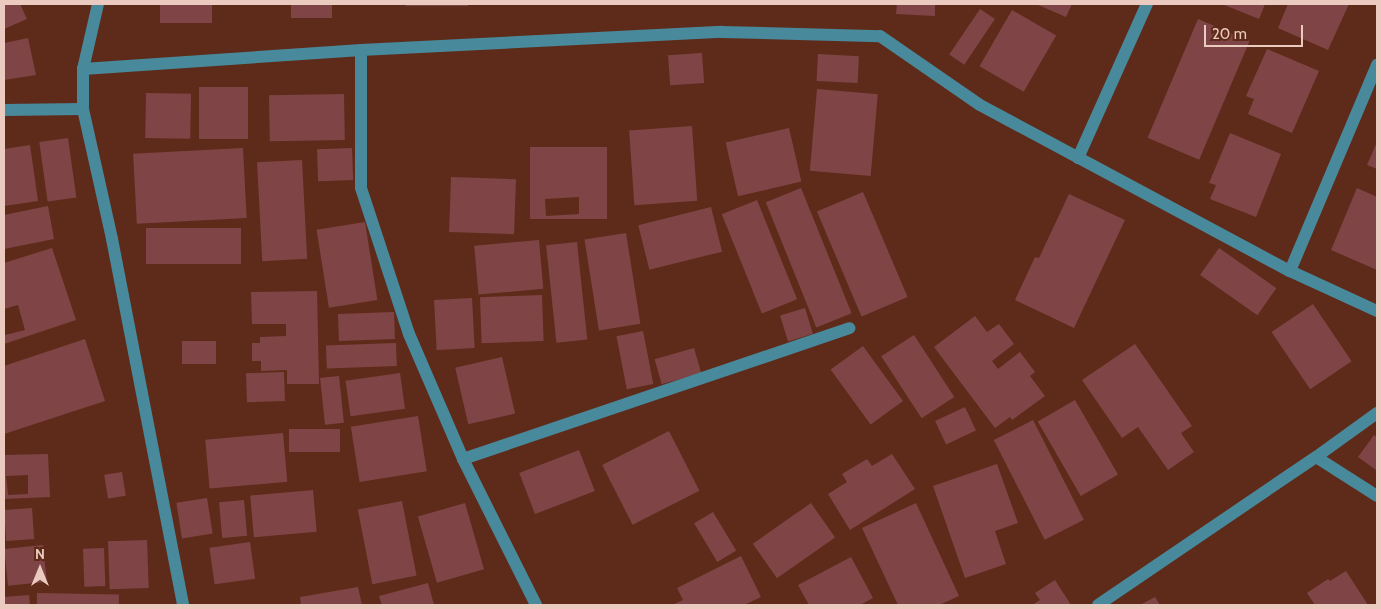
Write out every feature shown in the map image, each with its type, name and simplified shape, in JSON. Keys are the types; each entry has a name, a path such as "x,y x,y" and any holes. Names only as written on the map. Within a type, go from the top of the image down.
{"street":[{"path":"98,4 83,69 83,109 112,239 183,605"},
{"path":"1078,158 1147,4"},
{"path":"83,69 361,50 722,32 880,36 980,105 1290,272 1377,311"},
{"path":"361,50 361,188 409,334 463,459 536,605"},
{"path":"1290,272 1377,65"},
{"path":"4,110 83,109"},
{"path":"463,459 848,328"},
{"path":"1098,605 1316,457 1377,413"},
{"path":"1316,457 1377,496"}],"building":[{"path":"4,4 20,4 27,19 4,29"},
{"path":"160,4 212,4 212,23 160,23"},
{"path":"291,4 332,4 332,18 291,18"},
{"path":"406,4 468,4 468,6 406,6"},
{"path":"897,4 935,4 935,16 896,14"},
{"path":"1036,4 1072,4 1066,17"},
{"path":"1222,4 1265,4 1259,19"},
{"path":"1288,4 1349,4 1328,50 1278,28"},
{"path":"980,9 995,19 964,65 949,55"},
{"path":"1012,10 1056,36 1024,92 980,66"},
{"path":"1198,19 1250,41 1199,160 1148,138"},
{"path":"28,38 36,75 4,80 4,43"},
{"path":"1267,49 1319,71 1292,133 1248,114 1254,99 1246,96"},
{"path":"702,53 704,83 670,85 668,55"},
{"path":"818,54 859,56 858,83 817,81"},
{"path":"199,87 248,87 248,139 199,139"},
{"path":"817,89 878,94 871,176 810,171"},
{"path":"146,93 191,94 190,139 145,138"},
{"path":"344,94 345,140 270,141 269,95"},
{"path":"692,126 697,201 634,205 629,130"},
{"path":"789,128 801,182 738,196 726,143"},
{"path":"1230,133 1281,154 1256,217 1210,199 1216,185 1209,183"},
{"path":"68,138 76,197 48,201 39,142"},
{"path":"1377,142 1377,169 1367,165"},
{"path":"30,145 38,201 4,206 4,149"},
{"path":"530,147 607,147 607,219 530,219","holes":["579,197 579,214 546,216 545,199"]},
{"path":"243,148 247,218 137,224 133,154"},
{"path":"352,148 353,180 318,181 317,149"},
{"path":"302,160 307,259 262,261 257,162"},
{"path":"451,177 516,179 514,234 449,232"},
{"path":"801,188 852,313 816,327 766,202"},
{"path":"1357,188 1377,197 1377,270 1331,250"},
{"path":"863,192 908,297 862,316 817,212"},
{"path":"1069,194 1125,220 1074,328 1015,300 1035,257 1039,258"},
{"path":"757,200 797,299 762,313 722,214"},
{"path":"48,206 54,239 4,249 4,215"},
{"path":"711,207 722,252 649,270 638,225"},
{"path":"365,222 377,300 329,308 317,230"},
{"path":"146,228 241,228 241,264 146,264"},
{"path":"626,233 640,324 599,330 585,240"},
{"path":"539,240 543,289 479,294 474,246"},
{"path":"577,242 587,339 556,343 546,245"},
{"path":"52,248 76,320 4,344 4,331 5,335 25,330 18,305 4,309 4,263"},
{"path":"1219,248 1276,288 1257,315 1200,275"},
{"path":"317,291 319,384 287,384 287,370 261,371 261,361 252,361 252,343 260,343 260,337 286,336 286,324 252,324 251,292"},
{"path":"542,295 544,341 482,343 480,297"},
{"path":"472,298 475,348 437,350 434,300"},
{"path":"1313,304 1352,361 1310,389 1272,332"},
{"path":"805,308 813,334 788,341 780,316"},
{"path":"394,312 395,339 339,341 338,314"},
{"path":"975,316 987,332 999,324 1014,344 992,361 998,369 1020,352 1035,372 1030,376 1045,396 1012,420 1010,417 995,428 934,347"},
{"path":"643,331 653,384 627,389 616,336"},
{"path":"914,335 954,397 922,418 881,356"},
{"path":"85,339 105,401 4,434 4,366"},
{"path":"182,341 216,341 216,364 182,364"},
{"path":"396,343 397,366 327,368 326,345"},
{"path":"1135,344 1192,426 1181,433 1194,452 1168,470 1138,427 1122,438 1082,380"},
{"path":"863,346 903,401 871,425 831,370"},
{"path":"694,348 701,373 662,384 655,359"},
{"path":"502,357 515,414 468,424 455,368"},
{"path":"284,372 285,401 247,402 246,373"},
{"path":"400,373 405,409 351,416 346,381"},
{"path":"339,376 344,423 325,425 320,378"},
{"path":"1075,400 1118,474 1081,496 1038,422"},
{"path":"965,407 976,431 946,445 935,421"},
{"path":"418,416 427,471 360,482 351,427"},
{"path":"1033,420 1084,520 1045,540 994,440"},
{"path":"289,429 340,429 340,452 289,452"},
{"path":"669,431 699,491 633,525 602,465"},
{"path":"283,433 287,482 210,489 205,440"},
{"path":"1374,435 1377,437 1376,470 1358,457"},
{"path":"579,450 595,491 535,514 519,473"},
{"path":"48,454 50,497 4,499 4,455","holes":["28,475 28,494 8,495 6,476"]},
{"path":"892,454 915,489 850,530 828,494 847,482 842,474 867,459 872,466"},
{"path":"997,464 1018,523 995,531 1006,564 965,578 933,486"},
{"path":"122,472 126,496 108,499 104,475"},
{"path":"313,490 317,532 254,537 250,495"},
{"path":"207,498 213,534 182,538 176,503"},
{"path":"244,500 247,536 222,538 219,502"},
{"path":"402,501 417,576 372,584 358,510"},
{"path":"465,503 484,569 437,583 418,517"},
{"path":"811,503 835,537 777,578 753,544"},
{"path":"916,503 959,596 939,605 898,605 862,528"},
{"path":"32,508 34,539 6,541 4,510"},
{"path":"713,512 736,551 717,562 694,523"},
{"path":"147,540 149,588 110,589 108,541"},
{"path":"250,542 255,579 215,584 209,548"},
{"path":"43,545 47,582 8,586 4,549"},
{"path":"104,548 105,586 84,587 83,549"},
{"path":"741,556 761,597 744,605 672,605 683,600 677,588"},
{"path":"851,557 873,598 860,605 809,605 798,585"},
{"path":"1346,571 1368,605 1315,605 1307,593 1328,579 1330,581"},
{"path":"1055,580 1071,605 1032,605 1040,600 1035,593"},
{"path":"428,583 434,605 382,605 379,596"},
{"path":"358,587 362,605 301,605 300,597"},
{"path":"37,593 119,594 119,605 37,605"},
{"path":"29,595 30,605 4,605 4,597"},
{"path":"1155,597 1160,605 1140,605"}]}
